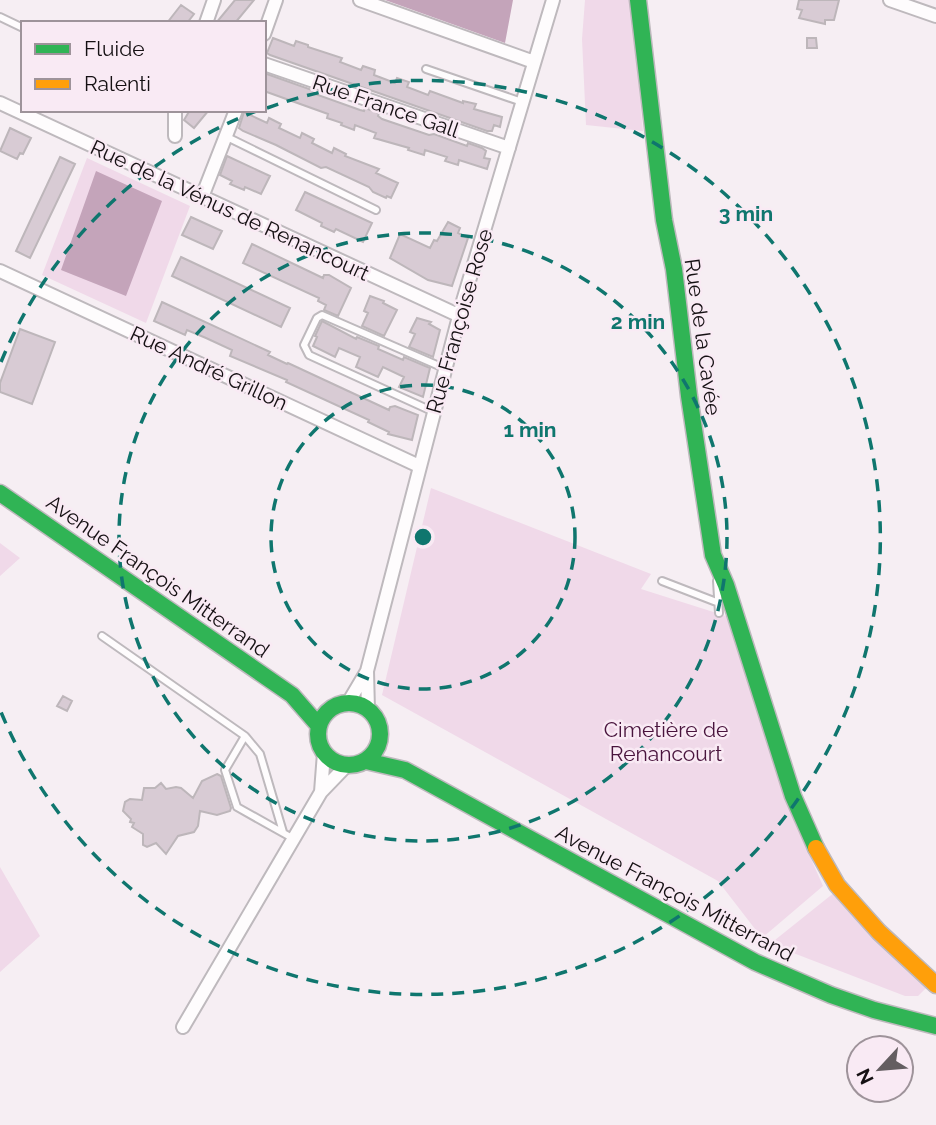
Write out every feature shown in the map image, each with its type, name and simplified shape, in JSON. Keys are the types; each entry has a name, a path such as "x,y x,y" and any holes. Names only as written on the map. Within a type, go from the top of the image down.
{"main road":[{"name":"Rue de la Cavée","path":"638,0 664,220 674,269 689,396 713,555 726,585 793,796 813,840 837,886 879,932 936,985"},
{"name":"Avenue François Mitterrand","path":"0,493 292,695 319,726"},
{"name":"Avenue François Mitterrand","path":"292,695 341,705"},
{"path":"354,703 368,710 378,721 380,741 376,750 366,761 347,765 334,762 324,753 318,739 319,726 326,712 354,703"},
{"name":"Avenue François Mitterrand","path":"380,741 405,770"},
{"name":"Avenue François Mitterrand","path":"366,761 405,770 755,962 831,995 874,1010 936,1026"}],"street":[{"path":"207,21 214,0"},
{"path":"266,28 276,0"},
{"path":"360,0 534,62"},
{"name":"Rue Françoise Rose","path":"367,671 460,316 554,0"},
{"path":"890,0 936,16"},
{"name":"Rue France Gall","path":"266,65 509,148"},
{"name":"Rue de la Vénus de Renancourt","path":"0,103 460,316"},
{"path":"175,112 175,136"},
{"path":"202,197 235,112"},
{"name":"Rue André Grillon","path":"0,271 419,466"},
{"path":"341,705 367,671"},
{"path":"367,671 368,710"},
{"path":"321,792 324,753"},
{"path":"183,1027 289,835 321,792 347,765"}],"lane":[{"path":"0,17 21,26"},
{"path":"426,69 522,102"},
{"path":"226,137 376,210"},
{"path":"434,412 309,355 304,345 317,318 322,315 446,369"},
{"path":"713,555 719,613"},
{"path":"662,582 719,603"},
{"path":"102,635 245,736 260,754 289,835"},
{"path":"245,736 225,770 237,807 289,835"}],"green space":[{"path":"585,0 631,0 643,131 586,125 582,39"},
{"path":"87,158 190,206 146,323 42,275"},
{"name":"Cimetière de Renancourt","path":"431,488 651,574 641,589 726,616 787,804 823,886 762,938 718,881 382,695"},
{"path":"0,543 20,558 0,576"},
{"path":"0,867 40,936 0,972"},
{"path":"835,892 927,987 918,996 905,996 770,944"}],"shaded area":[{"path":"385,0 513,0 505,43"},
{"path":"96,171 162,201 126,296 61,270"}],"building":[{"path":"235,0 254,0 237,21 218,21"},
{"path":"799,0 839,0 834,20 825,20 825,24 799,18 802,10 797,9"},
{"path":"181,5 194,14 189,21 169,21"},
{"path":"273,38 294,46 296,41 308,45 342,58 340,62 361,70 363,66 375,70 374,75 395,83 397,78 409,82 407,87 428,95 430,91 463,103 476,104 474,109 502,117 500,127 494,125 492,131 487,131 270,55 267,53"},
{"path":"807,38 816,38 817,48 807,48"},
{"path":"266,74 360,110 364,111 365,108 379,113 378,116 382,119 429,135 434,134 467,146 468,143 482,148 486,151 484,158 490,159 487,169 459,160 458,165 445,161 447,157 425,150 424,155 408,150 409,148 374,138 376,133 355,125 354,130 341,125 342,123 327,118 328,114 266,92"},
{"path":"189,112 207,112 194,128 184,120"},
{"path":"244,112 267,123 269,118 281,124 279,128 300,138 302,133 314,139 312,143 332,153 334,148 346,154 345,156 379,169 376,173 398,183 391,198 243,131 239,128"},
{"path":"10,128 31,138 23,154 20,153 17,159 0,151"},
{"path":"227,156 270,176 261,194 230,184 232,181 220,175"},
{"path":"60,157 75,164 30,258 16,251"},
{"path":"305,192 372,223 363,242 336,229 334,232 321,226 322,223 296,210"},
{"path":"191,217 222,231 213,249 182,235"},
{"path":"448,222 460,228 458,233 468,238 452,286 428,280 390,258 400,234 430,248"},
{"path":"252,244 323,278 324,275 329,275 351,288 338,316 324,310 326,305 318,301 319,298 243,263"},
{"path":"181,257 290,308 281,327 172,276"},
{"path":"370,296 397,310 384,336 362,326 368,313 364,311"},
{"path":"162,302 270,352 268,355 389,410 395,406 418,415 412,440 388,434 389,432 368,422 369,420 230,356 232,350 206,338 187,330 185,335 154,321"},
{"path":"417,318 431,322 429,324 440,330 433,357 409,347 415,334 410,332"},
{"path":"322,321 356,339 357,337 379,346 378,349 403,360 404,357 430,368 423,397 399,387 404,377 383,367 378,377 356,367 360,357 339,348 335,357 313,346"},
{"path":"20,329 55,342 32,404 0,392 0,383"},
{"path":"63,696 72,701 67,711 57,706"},
{"path":"217,774 221,776 230,811 217,815 200,811 198,826 194,832 178,836 166,854 156,843 147,847 143,845 143,834 132,827 134,823 130,822 131,819 123,811 125,802 130,799 142,800 144,788 155,788 161,783 166,789 181,788 193,798 202,781"}],"traffic: fast":[{"path":"638,0 664,220 674,269 689,396 713,555 726,585 793,796 816,848"},
{"path":"0,493 292,695 319,726"},
{"path":"343,703 355,703 371,712 378,722 380,734 378,746 371,756 355,765 343,765 332,760 323,751 318,740 318,728 323,717 332,708 343,703"},
{"path":"366,761 405,770 755,962 831,995 874,1010 936,1026"}],"traffic: slow":[{"path":"816,848 837,885 879,932 936,985"}]}
